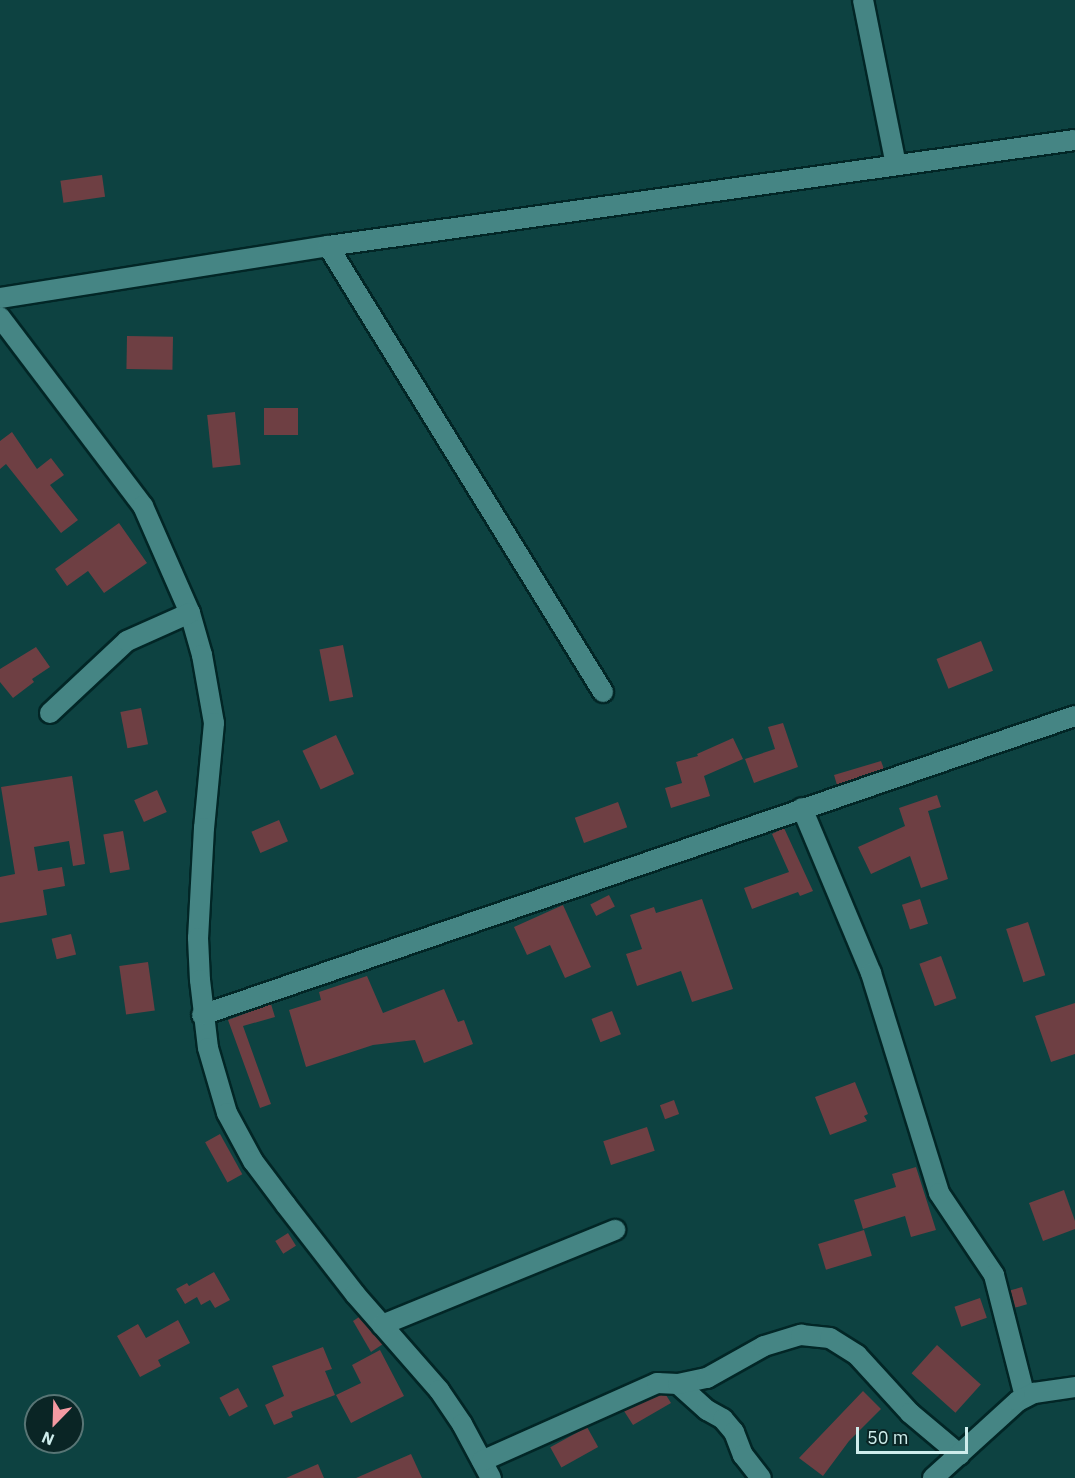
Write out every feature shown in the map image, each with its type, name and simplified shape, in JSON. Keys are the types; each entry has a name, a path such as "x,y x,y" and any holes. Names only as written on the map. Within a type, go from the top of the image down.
{"street":[{"path":"863,0 896,165"},
{"path":"0,298 328,246 1075,140"},
{"path":"328,246 603,692"},
{"path":"0,316 143,506 190,613 202,655 214,723 200,906 202,1015 210,1059 227,1113 253,1161 355,1294 439,1390 487,1469 657,1383 678,1384 707,1378 764,1346 801,1335 830,1338 857,1355 910,1413 960,1455"},
{"path":"50,713 127,641 190,613"},
{"path":"202,1015 1075,716"},
{"path":"802,808 871,973 939,1193 994,1275 1025,1397"},
{"path":"382,1324 615,1230"},
{"path":"678,1384 707,1410 723,1419 734,1432 743,1455 761,1478"},
{"path":"933,1478 1025,1397 1075,1387"}],"building":[{"path":"102,175 105,197 63,203 60,181"},
{"path":"127,336 173,337 172,370 126,369"},
{"path":"264,408 298,408 298,435 264,435"},
{"path":"235,412 241,465 213,468 207,415"},
{"path":"12,432 37,469 51,458 64,475 50,485 78,520 61,533 6,464 0,469 0,441"},
{"path":"119,523 147,563 104,593 88,571 67,586 55,569"},
{"path":"981,641 993,671 948,689 936,659"},
{"path":"343,645 353,697 330,702 319,650"},
{"path":"36,647 50,667 32,679 34,682 13,698 0,682 0,669"},
{"path":"141,708 148,744 127,748 120,712"},
{"path":"783,723 798,767 754,783 745,759 775,749 768,727"},
{"path":"336,735 354,774 321,790 302,751"},
{"path":"733,738 743,759 704,776 710,796 671,808 665,788 682,783 676,762 698,756 697,754"},
{"path":"881,761 884,769 837,785 834,775"},
{"path":"72,776 85,864 73,866 69,841 34,847 38,871 62,867 65,886 43,890 47,915 0,923 0,877 15,874 1,787"},
{"path":"157,790 167,812 144,822 134,800"},
{"path":"937,795 941,807 928,811 948,879 921,888 910,856 871,874 858,847 905,826 899,808"},
{"path":"618,802 627,827 584,843 575,818"},
{"path":"279,820 288,841 260,853 251,832"},
{"path":"784,828 813,891 800,896 798,892 752,909 744,888 789,872 772,834"},
{"path":"123,831 130,869 110,873 103,834"},
{"path":"609,895 615,907 596,916 590,905"},
{"path":"702,899 733,989 692,1002 681,971 637,986 626,954 642,949 630,915 654,907 656,913"},
{"path":"920,899 928,924 910,930 902,905"},
{"path":"563,905 591,967 565,978 550,945 527,955 514,927"},
{"path":"1028,922 1045,975 1023,982 1006,929"},
{"path":"71,934 76,954 57,959 52,939"},
{"path":"941,956 956,998 935,1006 919,964"},
{"path":"148,962 155,1011 126,1015 119,966"},
{"path":"367,976 383,1013 444,989 458,1022 464,1020 473,1044 424,1063 415,1040 373,1045 306,1067 289,1010 321,1000 319,992"},
{"path":"1075,1003 1075,1054 1051,1062 1035,1016"},
{"path":"271,1004 275,1017 243,1026 271,1104 260,1108 228,1020"},
{"path":"612,1011 621,1034 600,1042 591,1019"},
{"path":"855,1082 868,1114 864,1116 867,1121 830,1135 815,1097"},
{"path":"674,1100 679,1114 665,1119 660,1105"},
{"path":"647,1127 655,1151 611,1165 603,1141"},
{"path":"220,1134 242,1174 227,1182 205,1142"},
{"path":"916,1167 936,1230 911,1237 905,1216 863,1229 854,1200 896,1187 892,1174"},
{"path":"1064,1190 1075,1221 1075,1229 1043,1241 1029,1203"},
{"path":"864,1230 872,1256 826,1270 818,1244"},
{"path":"288,1233 296,1246 283,1254 275,1241"},
{"path":"214,1272 230,1300 215,1308 210,1300 201,1305 197,1297 185,1304 176,1289 187,1283 189,1286"},
{"path":"1022,1287 1027,1304 1015,1308 1010,1290"},
{"path":"980,1298 987,1318 961,1327 954,1307"},
{"path":"359,1317 383,1344 371,1352 353,1321"},
{"path":"178,1320 190,1343 158,1360 161,1366 140,1377 117,1336 138,1324 146,1338"},
{"path":"937,1345 981,1384 955,1413 912,1373"},
{"path":"323,1347 332,1369 325,1371 335,1395 291,1412 293,1417 274,1425 265,1405 284,1396 272,1366"},
{"path":"380,1350 404,1396 351,1423 336,1395 361,1383 352,1365"},
{"path":"238,1388 248,1407 229,1416 219,1398"},
{"path":"863,1391 881,1409 849,1441 823,1476 799,1458"},
{"path":"659,1395 666,1395 671,1403 633,1425 624,1411"},
{"path":"587,1427 598,1447 561,1467 550,1447"},
{"path":"411,1454 422,1478 356,1478"},
{"path":"318,1464 324,1478 286,1478"}]}
